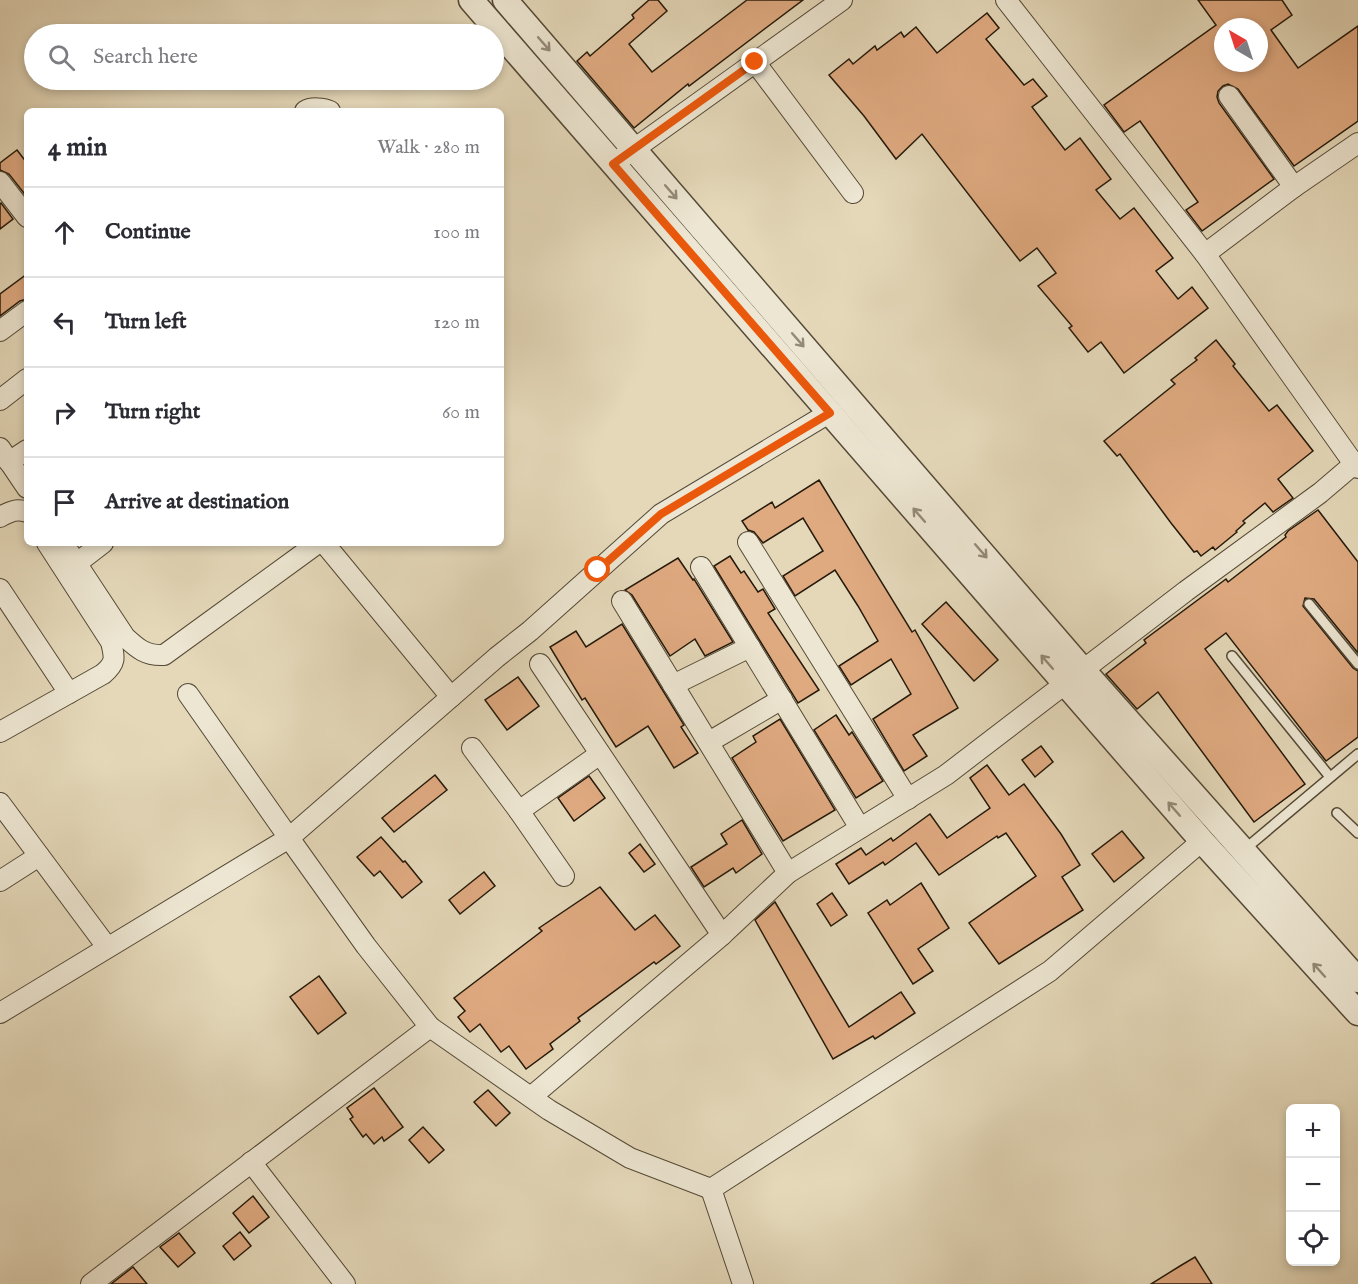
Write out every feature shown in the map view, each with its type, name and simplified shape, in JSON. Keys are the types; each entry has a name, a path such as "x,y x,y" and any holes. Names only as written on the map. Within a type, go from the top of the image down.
{"street":[{"path":"471,0 492,24"},
{"path":"505,0 634,149 1075,677 1202,841 1358,1013"},
{"path":"613,164 842,0"},
{"path":"531,1097 722,935 788,873 946,775 1356,466 1205,254 1006,0"},
{"path":"504,38 830,413 1075,677 1242,850 1358,980"},
{"path":"755,62 854,193"},
{"path":"1229,96 1294,187"},
{"path":"1205,254 1294,187 1358,143"},
{"path":"0,182 24,213"},
{"path":"0,331 24,313"},
{"path":"0,400 24,381"},
{"path":"0,1013 289,838 530,631 661,514 830,413"},
{"path":"24,451 5,455 24,484"},
{"path":"0,517 10,512 24,511"},
{"path":"748,542 908,800"},
{"path":"0,732 103,674 111,667 115,657 111,642 49,546"},
{"path":"65,546 125,637 138,649 151,656 164,655 314,546"},
{"path":"76,563 99,546"},
{"path":"326,546 451,697"},
{"path":"701,567 860,828"},
{"path":"1,594 69,693"},
{"path":"622,601 788,873"},
{"path":"674,685 750,647"},
{"path":"540,664 722,935"},
{"path":"189,694 366,946 430,1027 531,1097 630,1158 711,1189"},
{"path":"709,742 782,699"},
{"path":"472,748 564,876"},
{"path":"519,811 600,754"},
{"path":"1,805 107,947"},
{"path":"711,1189 1050,971 1202,841"},
{"path":"0,881 39,856"},
{"path":"91,1284 430,1027"},
{"path":"251,1162 345,1284"},
{"path":"711,1189 743,1284"}],"lane":[{"path":"1309,604 1358,664"},
{"path":"1232,656 1330,777"},
{"path":"1242,850 1358,754"},
{"path":"1337,813 1358,833"}],"building":[{"path":"649,0 658,0 667,11 629,44 652,72 747,0 803,0 689,86 688,84 634,128 577,61 587,52 590,56 634,18 632,15"},
{"path":"1198,0 1282,0 1292,15 1271,30 1298,68 1358,26 1358,121 1294,166 1238,89 1228,84 1218,91 1219,103 1274,179 1202,231 1186,210 1198,202 1140,121 1124,132 1104,105 1214,26 1214,72 1268,72 1268,18 1214,18 1214,22"},
{"path":"987,13 999,28 986,39 1024,85 1033,79 1047,96 1032,107 1065,150 1080,138 1111,179 1096,190 1120,219 1134,208 1173,258 1156,271 1178,299 1192,287 1208,308 1124,373 1101,342 1088,352 1069,328 1072,326 1038,286 1056,273 1037,248 1020,261 922,134 896,159 829,75 849,59 853,64 875,46 877,50 901,32 904,37 916,27 937,53"},
{"path":"17,150 24,159 24,193 9,174 0,170 0,163"},
{"path":"0,204 13,219 0,229"},
{"path":"24,276 24,300 0,316 0,294"},
{"path":"1216,340 1235,364 1233,366 1269,411 1277,405 1313,451 1278,479 1293,498 1273,512 1265,503 1243,521 1245,523 1237,532 1215,550 1213,547 1201,556 1197,551 1194,552 1120,454 1117,456 1104,441 1175,384 1171,380 1197,360 1195,358"},
{"path":"819,480 912,632 915,630 958,708 913,735 927,756 904,771 873,719 911,694 891,659 851,685 839,666 878,641 858,606 835,570 795,596 783,576 823,551 803,518 763,543 754,532 748,530 742,521 772,502 775,508"},
{"path":"1318,510 1358,562 1358,653 1314,599 1305,598 1303,606 1353,668 1358,671 1358,737 1326,761 1226,633 1205,649 1305,784 1254,822 1158,692 1137,709 1106,674 1146,643 1144,640 1226,579 1228,582 1286,537 1288,531"},
{"path":"730,556 741,573 744,571 758,592 763,589 775,609 768,613 819,690 798,703 714,566"},
{"path":"678,558 694,579 733,642 705,656 695,639 670,656 632,595 625,590"},
{"path":"946,602 998,660 974,681 922,624"},
{"path":"622,624 684,725 681,727 698,753 674,768 648,726 616,747 585,698 582,700 550,647 576,631 586,647"},
{"path":"518,677 539,706 507,730 485,700"},
{"path":"836,715 849,735 852,732 883,781 856,798 814,730"},
{"path":"780,719 835,810 783,841 732,758 756,742 753,736"},
{"path":"1041,746 1053,762 1035,777 1022,760"},
{"path":"987,765 1009,795 1024,784 1061,834 1080,865 1062,877 1083,910 999,964 969,923 1036,876 1006,833 998,838 997,836 939,875 916,843 885,865 883,862 849,884 836,864 861,848 866,855 891,838 893,841 930,814 947,838 990,808 970,778"},
{"path":"435,775 447,790 394,832 382,818"},
{"path":"589,776 605,798 574,821 558,798"},
{"path":"742,820 762,854 736,873 733,868 704,887 691,867 727,844 721,834"},
{"path":"1122,831 1144,858 1114,882 1092,854"},
{"path":"381,837 422,882 402,898 380,871 374,876 357,857"},
{"path":"640,844 655,864 644,872 629,853"},
{"path":"484,872 495,886 460,914 449,900"},
{"path":"921,883 949,928 918,949 933,971 913,984 868,913 887,900 890,905"},
{"path":"600,887 635,930 655,915 680,946 656,964 654,962 578,1018 580,1021 550,1044 553,1049 526,1069 509,1046 501,1052 480,1024 470,1032 458,1017 465,1011 454,998 542,931 539,928"},
{"path":"832,893 847,915 831,926 817,904"},
{"path":"775,902 849,1027 901,992 915,1013 875,1039 873,1036 833,1059 755,920"},
{"path":"319,976 346,1013 318,1034 290,997"},
{"path":"374,1088 403,1127 384,1141 382,1137 374,1144 366,1134 363,1137 350,1119 353,1117 347,1108"},
{"path":"488,1090 510,1113 496,1126 474,1102"},
{"path":"423,1127 444,1150 429,1163 409,1140"},
{"path":"253,1196 269,1217 249,1233 233,1213"},
{"path":"240,1232 251,1246 234,1260 223,1246"},
{"path":"179,1233 195,1253 178,1267 160,1247"},
{"path":"1195,1257 1212,1284 1151,1284 1180,1266"},
{"path":"133,1267 147,1284 111,1284"}],"route":[{"path":"598,570 661,514 830,413 613,164 755,62"}]}
